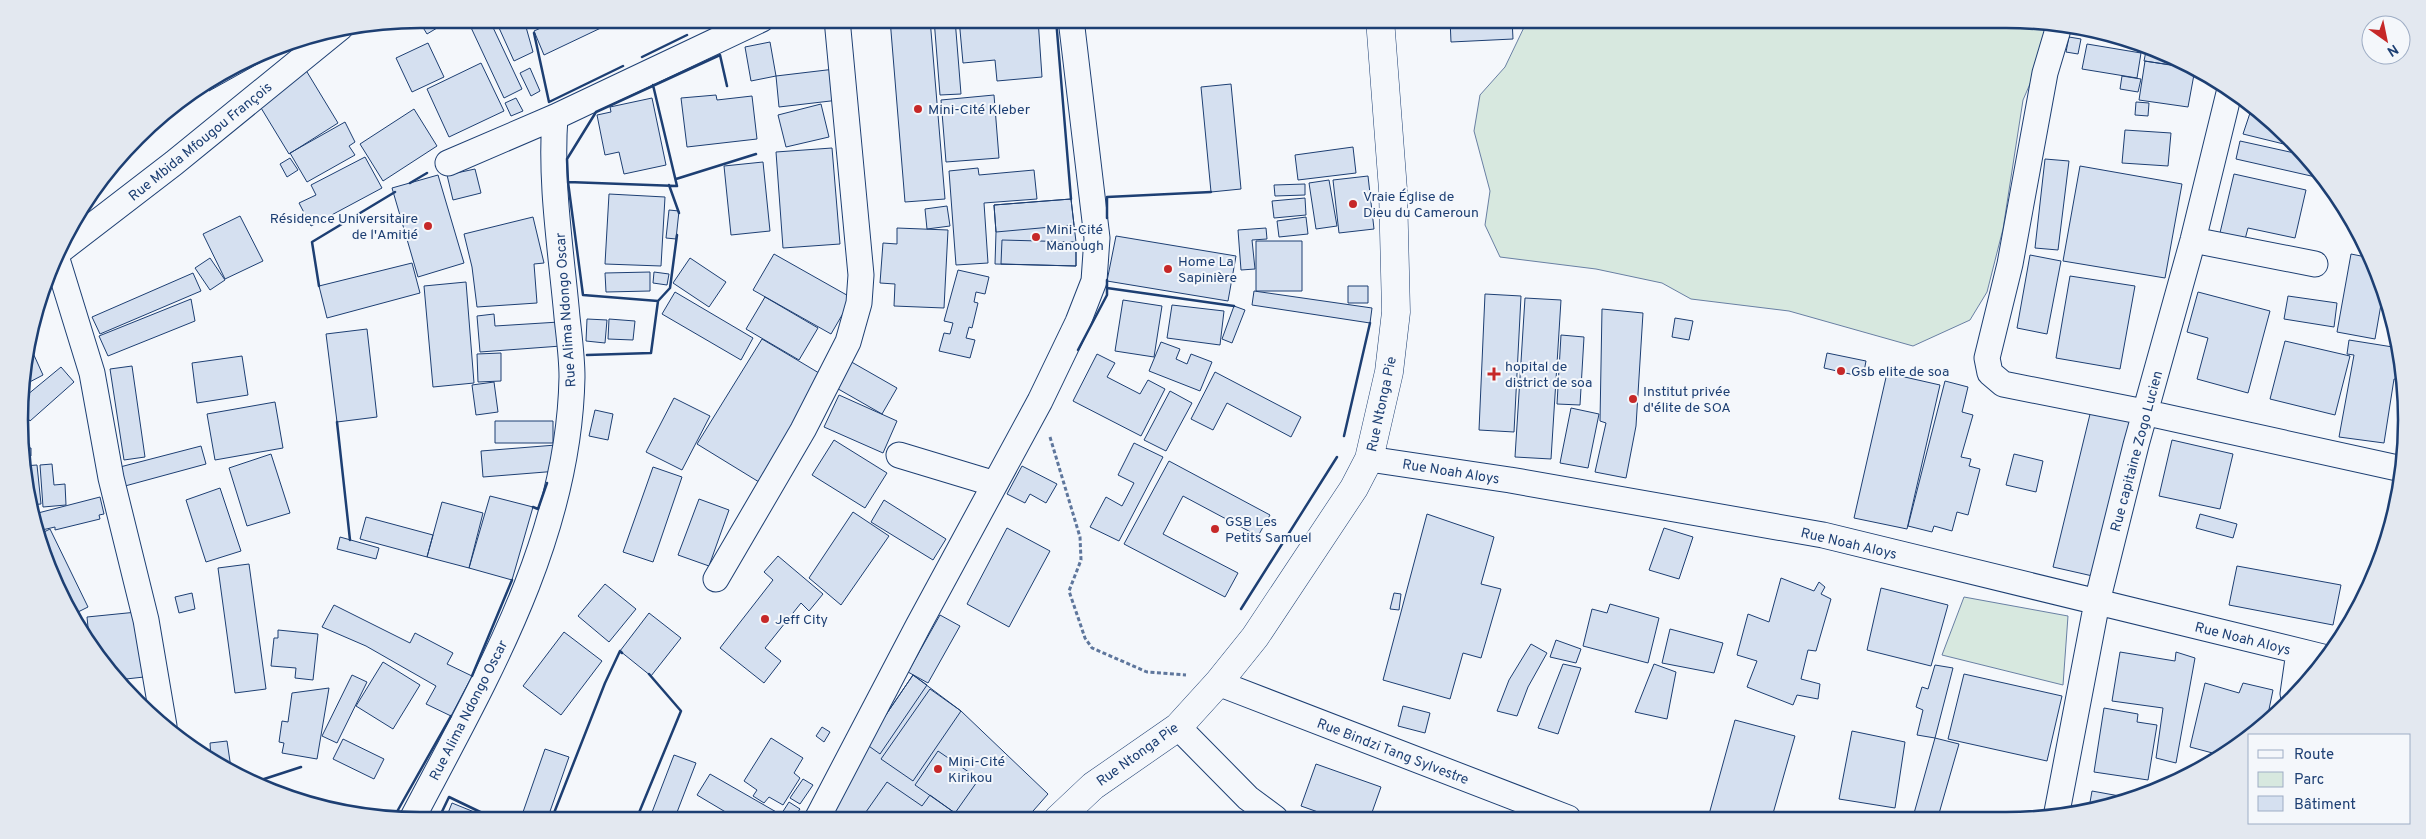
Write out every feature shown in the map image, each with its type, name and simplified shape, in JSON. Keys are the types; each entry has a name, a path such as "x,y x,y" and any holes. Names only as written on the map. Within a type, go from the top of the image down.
{"street":[{"path":"448,164 555,117 743,28"},
{"path":"716,578 803,430 848,342 859,303 861,275 838,28"},
{"path":"821,812 1040,401 1078,322 1094,281 1097,238 1072,28"},
{"name":"Rue Ntonga Pie","path":"1065,812 1093,786 1178,727 1218,684 1254,637 1354,488 1369,458 1389,372 1396,312 1394,190 1381,28"},
{"path":"2058,31 2045,73 2010,264 1987,358 1990,373 2003,384 2395,468"},
{"name":"Rue Mbida Mfougou François","path":"69,244 174,163 325,39"},
{"name":"Rue capitaine Zogo Lucien","path":"2058,808 2097,602 2145,413 2193,240 2228,97"},
{"name":"Rue Alima Ndongo Oscar","path":"416,812 497,658 527,588 555,503 565,453 572,375 553,167 555,117"},
{"path":"2193,240 2315,264"},
{"path":"59,264 92,373 119,515 146,620 162,715"},
{"path":"899,455 995,484"},
{"name":"Rue Noah Aloys","path":"1369,458 1510,480 1823,536 2318,656"},
{"path":"2294,686 2299,652"},
{"name":"Rue Bindzi Tang Sylvestre","path":"1218,684 1552,812"},
{"path":"1178,727 1248,798 1267,812"}],"path":[{"path":"1040,401 1080,537 1081,560 1069,591 1085,638 1092,648 1147,672 1188,675 1218,684"}],"green space":[{"path":"1524,28 2032,28 2059,31 2036,70 2023,100 2003,229 1987,292 1970,320 1913,346 1789,311 1691,299 1662,283 1596,269 1500,257 1485,225 1490,191 1474,131 1480,95 1505,67"},
{"path":"1964,597 2068,616 2063,685 1942,655"}],"building":[{"path":"423,28 437,28 427,34"},
{"path":"471,28 493,28 522,89 504,98"},
{"path":"499,28 526,28 533,52 514,61"},
{"path":"541,28 601,28 544,55 534,31"},
{"name":"Mini-Cité Kleber","path":"891,28 931,28 945,199 905,202"},
{"path":"935,28 956,28 961,94 940,95"},
{"path":"960,28 1039,28 1042,77 997,81 995,60 963,63"},
{"path":"1450,28 1512,28 1513,39 1451,42"},
{"path":"2069,37 2081,39 2078,54 2066,52"},
{"path":"770,42 776,76 751,81 745,47"},
{"path":"428,43 444,77 412,92 396,58"},
{"path":"2087,44 2141,53 2137,78 2082,69"},
{"path":"2146,53 2172,65 2144,61"},
{"path":"2145,61 2176,66 2194,76 2188,107 2139,100"},
{"path":"261,62 209,91 223,80"},
{"path":"481,63 504,111 449,137 427,89"},
{"path":"304,67 338,123 289,154 255,98"},
{"path":"530,68 540,91 531,96 520,73"},
{"path":"835,69 839,100 779,107 776,76"},
{"path":"2122,76 2141,79 2138,92 2120,89"},
{"path":"1231,84 1241,189 1211,192 1201,87"},
{"path":"716,95 717,100 752,96 757,139 687,147 681,98"},
{"path":"994,95 999,158 946,162 941,100"},
{"path":"516,98 523,111 511,116 505,103"},
{"path":"652,98 666,165 624,174 619,152 605,155 597,115 611,112 610,107"},
{"path":"2136,102 2149,103 2148,116 2135,115"},
{"path":"821,104 829,137 786,147 778,115"},
{"path":"414,109 437,146 383,181 360,144"},
{"path":"2250,113 2286,145 2243,134"},
{"path":"345,122 355,142 349,146 355,155 307,182 290,153"},
{"path":"2125,130 2171,133 2168,166 2122,163"},
{"path":"2240,141 2294,153 2313,177 2236,159"},
{"path":"1353,147 1356,173 1298,180 1295,155"},
{"path":"832,148 840,244 783,248 776,152"},
{"path":"365,157 382,188 311,226 299,203 316,195 311,185"},
{"path":"290,158 298,170 287,177 280,164"},
{"path":"2045,159 2069,161 2058,250 2035,248"},
{"path":"763,162 770,231 731,235 724,166"},
{"path":"2080,166 2182,184 2165,278 2063,261"},
{"path":"978,168 979,175 1034,170 1037,199 984,203 988,263 956,265 949,171"},
{"path":"475,169 481,193 453,200 447,175"},
{"path":"2234,174 2306,190 2295,238 2248,228 2244,243 2219,237"},
{"name":"Résidence Universitaire de l'Amitié","path":"438,175 464,263 418,277 392,188"},
{"name":"Vraie Église de Dieu du Cameroun","path":"1368,176 1374,229 1339,233 1333,180"},
{"path":"1329,180 1337,226 1316,229 1309,183"},
{"path":"1305,184 1305,195 1275,196 1274,185"},
{"path":"609,194 665,197 661,266 605,264"},
{"path":"1305,198 1306,215 1274,218 1272,201"},
{"path":"1071,199 1074,225 996,232 994,205"},
{"name":"Mini-Cité Manough","path":"1071,199 1076,242 1076,266 995,264 996,232 994,205"},
{"path":"947,206 950,226 927,229 925,209"},
{"path":"669,210 679,211 676,239 666,238"},
{"path":"240,216 263,261 225,279 203,234"},
{"path":"533,217 544,263 534,264 537,303 477,307 472,267 464,234"},
{"path":"1306,217 1308,234 1279,237 1277,221"},
{"path":"897,228 948,230 944,308 894,306 895,284 880,283 883,243 897,244"},
{"path":"1266,228 1267,239 1252,240 1255,269 1241,270 1238,230"},
{"path":"1116,236 1236,256 1228,301 1107,281"},
{"path":"1002,240 1076,242 1076,266 1001,264"},
{"path":"1256,241 1302,241 1302,291 1256,291"},
{"path":"774,254 852,298 831,334 753,290"},
{"path":"2351,254 2363,256 2381,304 2375,339 2337,332"},
{"path":"2030,255 2061,261 2047,334 2017,328"},
{"path":"210,258 225,280 210,290 195,268"},
{"path":"690,258 726,282 709,307 673,283"},
{"path":"412,263 420,293 327,318 319,286"},
{"path":"958,270 989,277 985,294 976,292 974,302 978,303 972,328 969,327 966,338 975,340 970,358 939,351 944,333 950,334 953,323 944,321"},
{"path":"650,272 650,291 606,292 605,273"},
{"path":"654,272 669,274 667,285 653,283"},
{"path":"193,273 201,291 100,334 92,317"},
{"path":"2070,276 2135,286 2120,369 2056,358"},
{"path":"466,282 474,383 433,387 424,286"},
{"path":"1348,286 1368,286 1368,303 1348,303"},
{"path":"1254,291 1372,308 1370,323 1252,305"},
{"path":"675,292 753,338 741,360 662,314"},
{"path":"2198,292 2270,311 2248,393 2197,379 2208,338 2187,332"},
{"path":"1485,294 1521,296 1514,432 1479,430"},
{"path":"2288,296 2337,303 2334,327 2284,319"},
{"path":"765,297 818,328 799,360 746,329"},
{"path":"1525,298 1561,300 1551,459 1515,457"},
{"path":"191,299 195,321 108,356 99,336"},
{"path":"1123,300 1162,306 1154,357 1115,351"},
{"path":"1172,305 1224,311 1220,345 1167,338"},
{"path":"1234,306 1245,310 1232,343 1222,339"},
{"path":"1602,309 1643,313 1636,426 1626,478 1595,472 1606,423 1600,421"},
{"path":"494,314 495,326 559,322 561,346 480,352 477,316"},
{"path":"1675,318 1693,321 1689,340 1672,337"},
{"path":"587,319 607,320 605,343 586,341"},
{"path":"609,319 635,321 633,340 608,339"},
{"path":"367,329 377,417 337,422 326,334"},
{"path":"1561,335 1584,337 1580,405 1557,404"},
{"path":"762,339 824,376 759,482 697,444"},
{"path":"2349,340 2392,347 2396,379 2394,379 2384,443 2339,437 2354,355 2347,354"},
{"path":"2285,341 2350,356 2335,415 2270,399"},
{"path":"1161,342 1180,349 1176,359 1187,364 1191,354 1212,362 1200,391 1149,371"},
{"path":"501,353 501,381 478,382 477,354"},
{"path":"1827,353 1866,361 1863,377 1824,368"},
{"path":"33,354 43,375 29,382"},
{"path":"1097,354 1115,363 1107,377 1140,394 1148,380 1165,389 1141,436 1073,401"},
{"path":"242,356 248,395 197,403 192,363"},
{"path":"848,360 897,388 882,414 833,386"},
{"path":"132,366 145,457 124,460 110,369"},
{"path":"61,367 74,382 30,421 28,419 28,394"},
{"path":"1215,372 1301,417 1291,437 1227,403 1213,430 1191,419"},
{"path":"1887,373 1940,385 1907,529 1854,518"},
{"path":"1945,381 1968,387 1962,412 1973,415 1961,457 1971,459 1969,466 1980,469 1968,515 1957,512 1952,531 1934,526 1932,532 1908,526"},
{"path":"494,382 498,412 476,415 472,385"},
{"path":"1170,391 1192,403 1166,451 1144,440"},
{"path":"839,395 897,421 883,453 824,427"},
{"path":"674,398 710,416 682,470 646,452"},
{"path":"275,402 283,448 215,460 207,414"},
{"path":"1571,408 1599,414 1588,468 1560,463"},
{"path":"595,410 613,414 608,440 589,436"},
{"path":"2091,410 2134,420 2097,577 2053,567"},
{"path":"495,421 553,421 553,443 495,443"},
{"path":"834,440 887,473 865,508 812,475"},
{"path":"2172,440 2233,454 2220,509 2159,496"},
{"path":"1134,443 1163,457 1119,541 1090,527 1106,497 1122,506 1134,483 1118,475"},
{"path":"556,445 558,471 483,477 481,451"},
{"path":"201,446 206,464 125,486 120,467"},
{"path":"28,448 31,448 31,456 29,456"},
{"path":"271,454 290,513 247,526 229,468"},
{"path":"2014,454 2043,461 2036,492 2006,485"},
{"path":"1169,461 1270,515 1258,536 1183,496 1163,534 1238,573 1225,597 1124,544"},
{"path":"52,464 54,485 65,484 66,505 43,507 40,465"},
{"path":"30,465 37,465 41,504 37,504"},
{"path":"1022,466 1057,484 1046,503 1030,494 1025,503 1007,494"},
{"path":"653,467 682,477 653,562 623,552"},
{"path":"220,488 241,551 206,562 186,500"},
{"path":"490,496 533,507 512,580 469,568"},
{"path":"100,497 104,514 99,515 100,519 55,530 55,527 43,530 39,513"},
{"path":"699,499 729,510 709,566 678,555"},
{"path":"884,500 946,539 933,560 871,522"},
{"path":"442,502 483,513 469,568 427,557"},
{"path":"853,512 889,536 841,605 809,578"},
{"path":"1427,514 1494,537 1481,584 1501,589 1481,658 1463,653 1450,699 1383,680"},
{"path":"2200,514 2237,524 2233,538 2196,528"},
{"path":"366,517 433,535 427,557 360,539"},
{"path":"1007,528 1050,551 1009,627 967,604"},
{"path":"1664,528 1693,537 1679,579 1649,570"},
{"path":"50,529 88,607 78,612 57,570 44,532"},
{"path":"340,537 379,548 376,559 337,549"},
{"name":"Jeff City","path":"778,556 823,594 809,611 801,603 765,648 781,661 764,683 720,648 773,580 764,572"},
{"path":"249,564 266,689 235,693 218,568"},
{"path":"2237,566 2341,585 2333,625 2229,605"},
{"path":"1781,578 1814,591 1819,582 1825,587 1821,594 1831,599 1816,651 1808,650 1801,679 1820,684 1818,699 1797,695 1793,705 1747,687 1757,661 1737,655 1748,614 1769,622"},
{"path":"605,584 636,609 609,642 578,616"},
{"path":"1881,588 1948,605 1931,666 1867,650"},
{"path":"192,593 195,609 179,613 175,597"},
{"path":"1394,593 1401,594 1399,610 1390,609"},
{"path":"1610,604 1659,618 1648,663 1583,646 1592,609 1607,613"},
{"path":"334,605 410,643 415,633 453,653 447,664 472,676 451,716 426,704 436,686 366,646 322,627"},
{"path":"137,612 144,677 126,679 88,628 87,617"},
{"path":"649,613 681,638 651,676 620,651"},
{"path":"940,615 960,626 928,683 908,672"},
{"path":"1670,629 1723,643 1714,673 1662,663"},
{"path":"278,630 318,634 313,680 295,678 296,668 271,666 274,638 278,638"},
{"path":"564,632 602,661 561,715 523,686"},
{"path":"1556,640 1581,649 1576,663 1550,657"},
{"path":"1531,644 1547,653 1528,687 1517,716 1497,711 1509,680"},
{"path":"2120,652 2175,661 2176,652 2195,658 2176,763 2156,758 2163,708 2112,701"},
{"path":"383,662 420,685 393,729 356,706"},
{"path":"1563,664 1581,668 1558,734 1538,728"},
{"path":"1654,664 1676,672 1667,719 1635,712"},
{"path":"1935,665 1953,668 1935,738 1917,735 1923,710 1916,707 1922,687 1928,689"},
{"path":"1964,674 2062,696 2047,761 1948,739"},
{"path":"352,675 367,682 337,743 322,736"},
{"path":"913,675 927,685 880,754 866,744"},
{"name":"Mini-Cité Kirikou","path":"913,675 961,711 1048,794 1032,812 833,812 866,744"},
{"path":"2205,683 2239,693 2243,683 2273,690 2269,711 2224,745 2212,753 2190,747"},
{"path":"329,688 317,759 282,753 284,743 279,742 282,721 288,722 292,693"},
{"path":"930,689 961,711 913,781 881,759"},
{"path":"1403,706 1430,713 1425,733 1398,726"},
{"path":"2104,708 2138,714 2137,722 2157,725 2148,780 2094,772"},
{"path":"1735,720 1795,736 1773,812 1710,812"},
{"path":"822,727 830,732 824,742 816,736"},
{"path":"1852,731 1905,742 1895,808 1839,799"},
{"path":"771,738 803,758 794,773 800,778 783,805 769,797 764,803 753,796 757,790 744,781"},
{"path":"1935,738 1959,744 1939,812 1914,812"},
{"path":"343,739 384,759 374,779 333,759"},
{"path":"227,741 230,763 210,751 210,743"},
{"path":"545,749 569,757 550,812 523,812"},
{"path":"938,751 979,779 956,812 915,785"},
{"path":"674,755 696,763 677,812 652,812"},
{"path":"1316,764 1381,787 1372,812 1318,812 1301,806"},
{"path":"710,774 776,812 726,812 697,795"},
{"path":"803,779 813,785 800,804 790,798"},
{"path":"887,782 922,806 930,795 954,812 866,812"},
{"path":"2092,791 2117,796 2108,798 2090,802"},
{"path":"789,802 800,809 798,812 783,812"},
{"path":"452,803 474,812 448,812"}],"wall":[{"path":"1057,28 1071,199"},
{"path":"534,33 549,102 623,66"},
{"path":"642,57 687,35"},
{"path":"653,85 677,186 568,182 567,159 596,112 720,55 727,86"},
{"path":"676,179 756,154"},
{"path":"410,183 427,173"},
{"path":"568,182 583,295 658,301 670,288 677,235"},
{"path":"669,185 679,213"},
{"path":"319,286 312,242 395,192"},
{"path":"1107,218 1107,197 1211,192"},
{"path":"1078,350 1107,295 1107,280"},
{"path":"1107,288 1234,306"},
{"path":"587,355 651,353 658,301"},
{"path":"1344,436 1370,323"},
{"path":"337,422 350,540"},
{"path":"1241,609 1337,457"},
{"path":"533,507 538,509 547,483"},
{"path":"472,676 512,580"},
{"path":"554,812 605,683 620,651 622,653"},
{"path":"639,812 681,711 649,674"},
{"path":"397,811 451,716"},
{"path":"263,779 301,767"},
{"path":"442,812 449,797 480,812"}],"place":[{"name":"Mini-Cité Kleber","path":"918,109"},
{"name":"Vraie Église de Dieu du Cameroun","path":"1353,204"},
{"name":"Résidence Universitaire de l'Amitié","path":"428,226"},
{"name":"Mini-Cité Manough","path":"1036,237"},
{"name":"Home La Sapinière","path":"1168,269"},
{"name":"Gsb elite de soa","path":"1841,371"},
{"name":"hopital de district de soa","path":"1494,374"},
{"name":"Institut privée d'élite de SOA","path":"1633,399"},
{"name":"GSB Les Petits Samuel","path":"1215,529"},
{"name":"Jeff City","path":"765,619"},
{"name":"Mini-Cité Kirikou","path":"938,769"}]}
